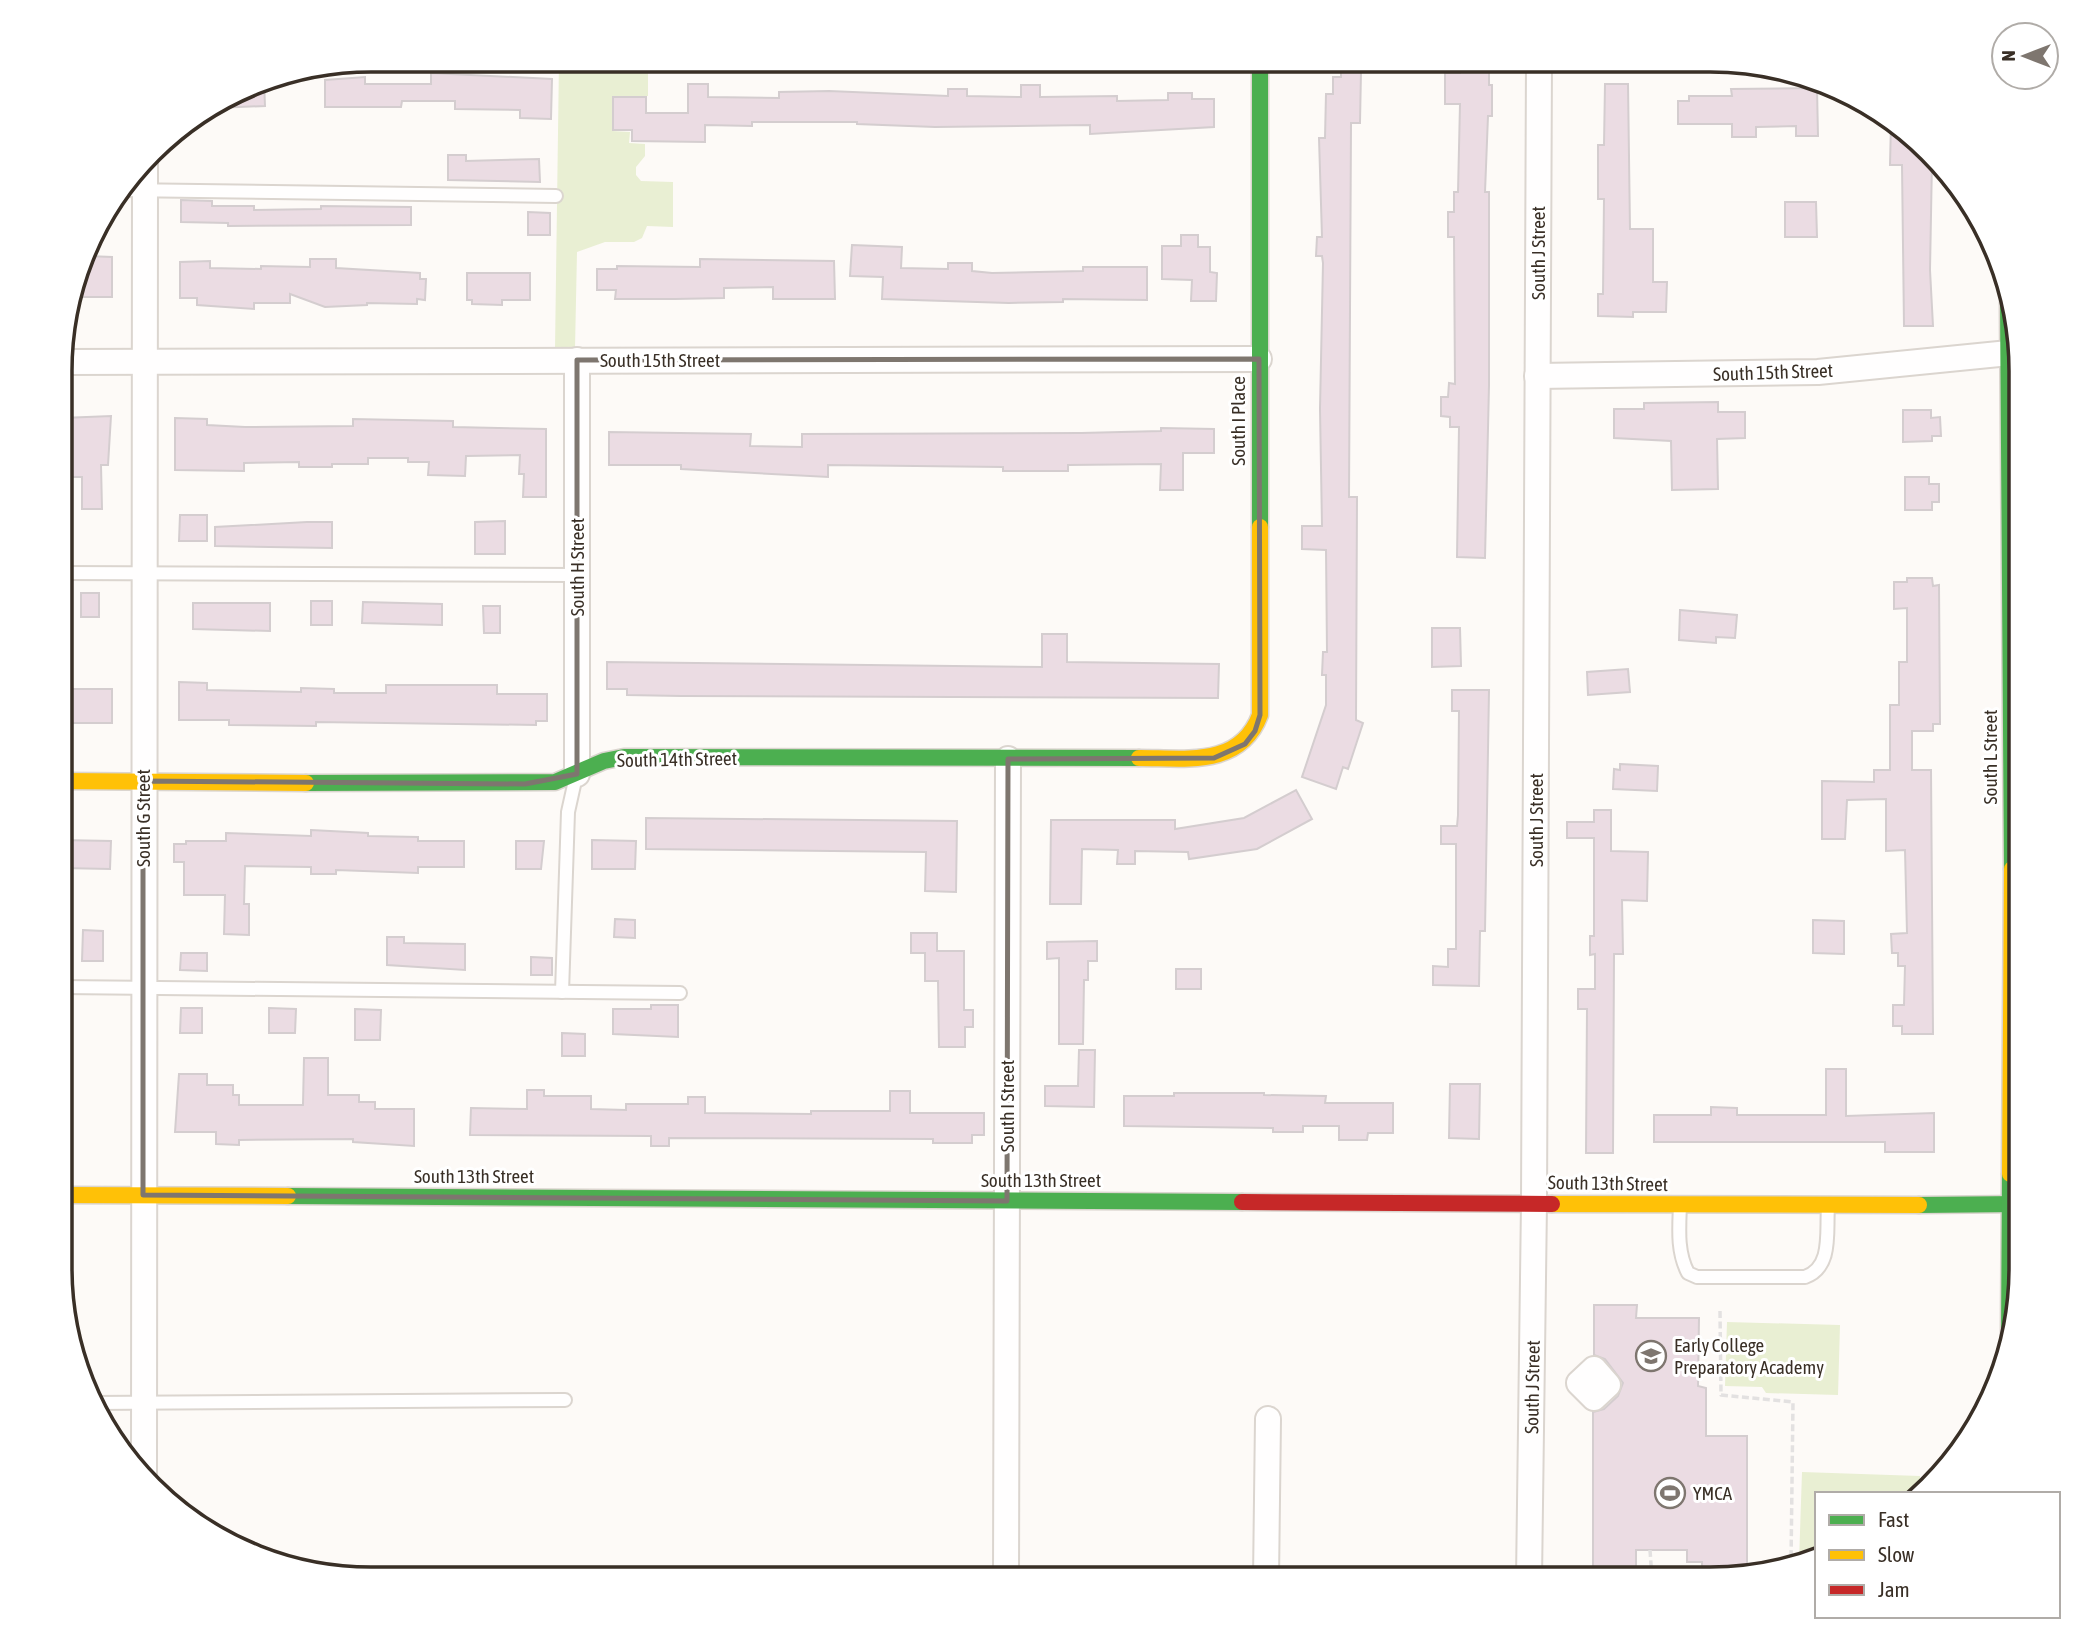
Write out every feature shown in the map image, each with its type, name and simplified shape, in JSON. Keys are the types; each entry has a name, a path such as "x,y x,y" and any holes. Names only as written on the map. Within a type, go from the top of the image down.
{"street":[{"name":"South I Place","path":"1214,758 1245,744 1255,731 1260,715 1260,72"},
{"name":"South J Street","path":"1529,1567 1535,1203 1539,72"},
{"name":"South G Street","path":"134,190 145,362 144,1462"},
{"name":"South L Street","path":"2008,342 2009,422"},
{"name":"South 15th Street","path":"1537,376 1818,372 2008,353"},
{"name":"South 15th Street","path":"72,362 1259,359"},
{"name":"South H Street","path":"577,360 577,774"},
{"name":"South 14th Street","path":"72,781 525,784 555,782 604,761 625,757 1214,758"},
{"name":"South I Street","path":"1006,1567 1008,759"},
{"name":"South 13th Street","path":"72,1195 1828,1206 2009,1204"},
{"path":"1266,1567 1268,1419"}],"lane":[{"path":"134,190 556,196"},
{"path":"72,573 577,575"},
{"path":"562,992 568,811 577,774"},
{"path":"72,987 680,993"},
{"path":"1680,1205 1679,1248 1683,1265 1688,1273 1697,1277 1805,1277 1816,1273 1823,1265 1828,1206"},
{"path":"105,1403 565,1400"}],"path":[{"path":"1720,1311 1721,1395 1793,1402 1791,1556"},
{"path":"1650,1550 1651,1567"}],"highlighted area":[{"path":"1259,359 1260,715 1255,731 1245,744 1214,758 1008,759 1007,1201 143,1195 143,781 525,784 577,774 577,360"}],"green space":[{"path":"559,72 648,72 648,96 613,96 612,131 630,132 629,143 645,144 645,156 636,167 636,175 641,181 673,182 673,227 647,226 642,238 634,242 605,242 577,252 575,349 555,349"},
{"path":"1727,1322 1840,1325 1838,1395 1766,1393 1762,1387 1725,1386"},
{"path":"1802,1472 1920,1476 1920,1482 1908,1492 1815,1492 1815,1548 1799,1553"}],"building":[{"path":"1341,72 1361,72 1360,123 1351,123 1349,497 1357,497 1356,720 1363,723 1348,769 1343,767 1336,789 1302,777 1326,705 1326,675 1322,675 1323,652 1327,652 1326,550 1302,549 1302,526 1322,526 1320,409 1323,263 1322,256 1316,256 1317,237 1322,237 1319,138 1325,138 1326,94 1333,94 1333,77 1341,77"},
{"path":"1489,72 1489,85 1492,85 1485,192 1489,192 1489,385 1485,558 1457,557 1459,427 1450,427 1450,417 1441,416 1441,397 1448,397 1449,383 1455,384 1454,237 1448,237 1448,212 1454,212 1454,192 1458,192 1460,104 1445,104 1445,73"},
{"path":"431,73 552,79 551,119 520,118 520,110 455,109 455,101 402,101 401,107 325,107 325,80 365,77 365,84 431,84"},
{"path":"688,84 708,84 708,97 779,98 779,92 829,91 948,96 948,89 967,89 967,96 1021,97 1021,85 1040,85 1040,97 1117,96 1117,101 1168,100 1168,93 1192,93 1192,99 1214,99 1214,127 1090,134 1090,125 935,127 857,122 752,122 752,126 705,125 705,142 632,141 632,130 613,130 613,97 646,97 646,113 688,113"},
{"path":"1605,84 1628,84 1630,229 1653,229 1653,282 1667,282 1666,312 1633,312 1633,317 1598,316 1598,294 1603,294 1604,199 1598,199 1598,145 1604,145"},
{"path":"1806,88 1817,92 1818,136 1796,136 1796,126 1756,127 1756,137 1732,137 1732,124 1678,124 1678,101 1689,101 1689,96 1732,96 1731,89"},
{"path":"264,92 265,106 230,107"},
{"path":"1891,133 1932,170 1930,270 1933,326 1904,326 1902,165 1890,165"},
{"path":"448,155 466,155 466,161 539,159 540,182 448,180"},
{"path":"181,200 212,201 212,206 254,206 254,210 321,209 321,206 411,207 411,225 228,226 228,223 181,222"},
{"path":"1785,202 1816,202 1817,237 1785,237"},
{"path":"528,212 550,213 550,235 528,235"},
{"path":"1181,235 1198,235 1198,247 1210,247 1210,272 1217,273 1216,301 1191,301 1192,280 1162,279 1162,246 1181,246"},
{"path":"852,245 902,247 901,268 948,269 948,263 972,263 972,271 992,273 1083,271 1083,267 1147,267 1147,300 1063,299 1063,302 1009,303 882,299 883,277 850,276"},
{"path":"95,256 112,257 112,297 81,297"},
{"path":"310,259 336,259 336,268 420,273 420,279 426,279 425,300 417,299 417,304 367,303 325,307 290,294 290,303 254,303 254,309 197,305 197,298 180,298 180,262 210,261 210,268 261,269 261,266 310,267"},
{"path":"700,259 834,261 835,299 773,299 773,287 724,288 724,298 675,299 615,299 616,290 597,290 597,269 617,269 617,266 700,267"},
{"path":"467,273 530,273 530,300 502,300 502,305 472,304 472,300 467,300"},
{"path":"1718,402 1718,412 1745,412 1745,438 1717,439 1718,489 1672,490 1671,441 1614,438 1614,409 1644,409 1644,403"},
{"path":"1903,410 1931,410 1931,418 1940,417 1941,436 1932,436 1932,441 1903,442"},
{"path":"111,416 108,465 101,465 102,509 82,509 82,477 72,477 72,418"},
{"path":"175,418 207,419 207,425 245,427 353,426 353,419 453,421 453,427 546,429 546,497 523,497 524,474 519,474 520,455 466,456 465,476 428,475 429,462 408,462 408,458 368,458 368,464 332,464 332,467 299,467 299,462 244,463 244,471 175,470"},
{"path":"1161,428 1214,429 1214,453 1183,453 1183,490 1160,490 1161,464 1068,465 1068,471 1003,471 1003,467 828,465 828,477 681,469 681,465 609,465 609,432 751,434 750,446 802,447 802,434 1081,433 1161,431"},
{"path":"1905,477 1929,477 1929,484 1939,484 1939,502 1932,502 1932,510 1905,510"},
{"path":"180,515 207,515 207,541 179,541"},
{"path":"505,521 505,554 475,554 475,522"},
{"path":"332,522 332,548 215,546 215,527"},
{"path":"1907,578 1932,578 1933,586 1939,585 1940,724 1933,724 1933,731 1912,731 1912,770 1931,770 1933,1034 1902,1034 1902,1026 1893,1026 1893,1005 1904,1005 1905,966 1898,966 1898,953 1892,953 1891,934 1907,933 1905,850 1886,851 1886,799 1847,800 1845,839 1822,839 1822,781 1874,782 1874,770 1890,770 1890,705 1899,705 1899,662 1907,662 1907,608 1894,609 1894,582 1907,582"},
{"path":"81,593 99,593 99,617 81,617"},
{"path":"311,601 332,601 332,625 311,625"},
{"path":"363,602 442,604 442,625 362,623"},
{"path":"193,603 270,603 270,631 193,629"},
{"path":"483,606 500,606 500,633 484,633"},
{"path":"1680,610 1737,615 1735,638 1716,637 1716,643 1679,640"},
{"path":"1432,628 1460,628 1461,666 1432,667"},
{"path":"1042,634 1067,634 1067,662 1219,664 1218,698 681,696 627,695 627,689 607,689 607,662 1042,667"},
{"path":"1628,669 1630,692 1588,695 1587,672"},
{"path":"179,682 207,683 207,690 301,692 301,688 334,689 334,693 386,693 386,685 497,685 497,694 547,694 547,721 536,721 536,725 316,722 316,726 229,725 229,720 179,720"},
{"path":"72,689 112,689 112,723 72,723"},
{"path":"1452,690 1489,690 1485,931 1480,931 1479,986 1433,985 1433,966 1448,967 1448,949 1456,949 1456,844 1441,844 1441,826 1457,826 1458,815 1459,711 1452,711"},
{"path":"1620,764 1658,766 1657,791 1613,789 1614,769 1620,770"},
{"path":"1296,790 1312,819 1257,849 1189,859 1188,852 1135,851 1135,864 1117,864 1118,850 1082,849 1081,904 1050,904 1051,820 1175,820 1175,829 1244,818"},
{"path":"1594,810 1611,810 1611,851 1648,852 1647,901 1622,900 1623,954 1614,954 1613,1153 1586,1153 1587,1009 1578,1009 1578,989 1595,989 1595,954 1590,955 1590,936 1594,936 1594,838 1567,838 1567,822 1594,822"},
{"path":"646,818 957,821 956,892 925,891 926,852 646,849"},
{"path":"311,830 368,833 368,836 418,837 418,841 464,841 464,867 418,867 418,873 336,870 336,874 311,874 311,867 245,866 244,904 249,904 249,935 224,934 225,895 184,895 184,862 174,862 174,844 186,844 186,841 226,841 226,833 311,836"},
{"path":"72,840 111,841 110,869 72,868"},
{"path":"592,840 636,841 635,869 592,869"},
{"path":"516,841 544,841 541,869 516,869"},
{"path":"615,919 635,920 635,938 614,937"},
{"path":"1813,920 1844,921 1844,954 1813,953"},
{"path":"83,930 103,931 103,961 82,961"},
{"path":"911,933 937,933 937,951 964,951 964,1010 973,1010 973,1027 965,1027 965,1047 939,1047 938,981 925,981 925,953 911,953"},
{"path":"387,937 404,937 404,943 465,944 465,970 387,965"},
{"path":"1097,941 1097,961 1088,961 1088,980 1084,980 1083,1044 1059,1044 1059,958 1047,959 1047,942"},
{"path":"181,953 207,953 207,971 180,970"},
{"path":"531,957 552,958 552,975 531,975"},
{"path":"1176,969 1201,969 1201,989 1176,989"},
{"path":"651,1005 678,1005 678,1037 613,1034 613,1009 651,1009"},
{"path":"181,1008 202,1008 202,1033 180,1033"},
{"path":"269,1008 296,1009 295,1033 269,1033"},
{"path":"355,1009 381,1010 380,1040 355,1040"},
{"path":"562,1033 585,1034 585,1056 562,1056"},
{"path":"1079,1050 1095,1050 1094,1107 1045,1106 1045,1086 1078,1086"},
{"path":"304,1058 328,1058 328,1095 359,1095 359,1102 375,1102 375,1109 414,1109 414,1146 353,1142 353,1139 239,1140 239,1145 216,1144 216,1132 175,1132 179,1074 207,1074 207,1085 233,1085 233,1095 239,1095 239,1105 303,1105"},
{"path":"1826,1069 1846,1069 1846,1116 1934,1113 1934,1152 1885,1152 1885,1142 1654,1142 1654,1115 1711,1115 1711,1107 1737,1108 1737,1115 1826,1115"},
{"path":"1450,1084 1480,1084 1479,1139 1449,1138"},
{"path":"527,1090 544,1090 544,1096 591,1096 591,1109 626,1110 626,1104 688,1104 688,1097 705,1097 705,1113 811,1114 811,1111 890,1111 890,1091 910,1091 910,1113 984,1113 984,1135 972,1135 972,1143 933,1143 933,1139 669,1138 669,1146 651,1146 651,1136 470,1135 471,1108 527,1109"},
{"path":"1174,1093 1264,1093 1326,1096 1325,1103 1393,1103 1393,1133 1368,1133 1367,1140 1339,1140 1339,1126 1303,1126 1303,1132 1273,1132 1273,1128 1124,1126 1124,1096 1174,1096"},
{"name":"YMCA","path":"1594,1305 1637,1305 1636,1318 1699,1318 1698,1386 1706,1388 1706,1436 1747,1436 1747,1565 1702,1567 1702,1562 1687,1562 1687,1550 1636,1550 1636,1567 1593,1567 1593,1412 1604,1409 1618,1396 1623,1383 1605,1359 1594,1355"}],"traffic: fast":[{"path":"1260,72 1260,527"},
{"path":"2008,344 2009,444"},
{"path":"306,783 555,782 604,761 624,757 1139,758"},
{"path":"288,1196 1242,1202"},
{"path":"1919,1205 2009,1204"}],"traffic: slow":[{"path":"1139,758 1192,758 1225,752 1239,744 1251,732 1260,715 1260,527"},
{"path":"72,781 306,783"},
{"path":"72,1195 288,1196"},
{"path":"1552,1204 1919,1205"}],"traffic: jam":[{"path":"1242,1202 1552,1204"}],"place":[{"name":"Early College Preparatory Academy","path":"1651,1356"},
{"name":"YMCA","path":"1670,1493"}]}
